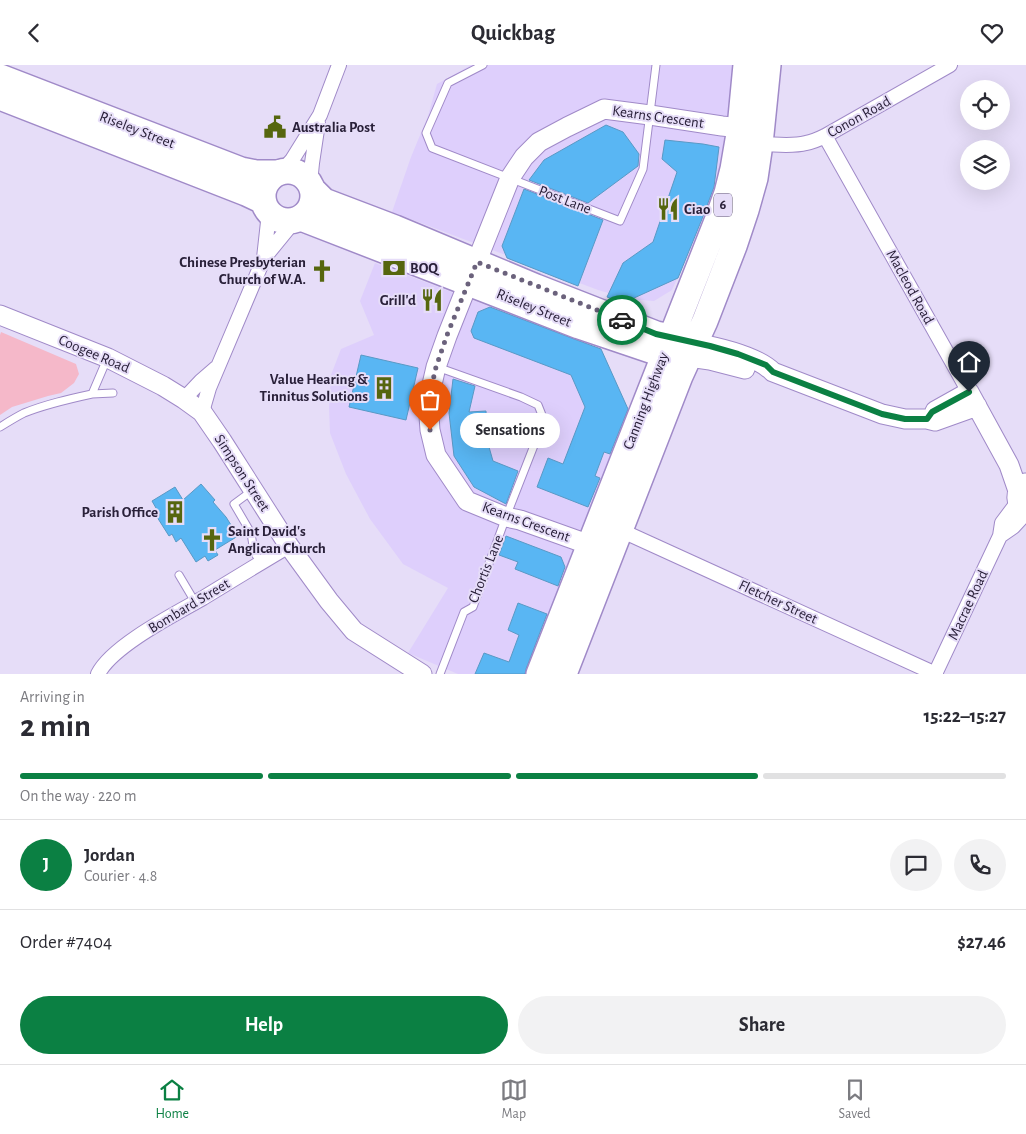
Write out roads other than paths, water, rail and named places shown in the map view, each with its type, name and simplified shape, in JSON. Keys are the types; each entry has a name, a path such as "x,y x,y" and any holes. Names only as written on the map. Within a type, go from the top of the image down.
{"highway":[{"name":"Canning Highway","path":"539,674 727,193 740,128 746,65"},
{"name":"Canning Highway","path":"564,674 680,376 734,246 755,177 768,65"},
{"name":"Riseley Street","path":"0,77 241,170 256,173 288,170 298,172 307,178 324,201 395,228 473,272"},
{"name":"Riseley Street","path":"0,97 248,194 266,207 276,219 284,221 298,219 473,272 632,334 692,350"},
{"path":"266,207 263,191 268,180 279,172"},
{"path":"298,219 309,210 313,201 312,186"},
{"path":"643,409 640,370 632,334 663,314 684,304"}],"street":[{"path":"279,172 295,156 320,115 339,65"},
{"name":"Conon Road","path":"760,143 805,144 825,136 950,65"},
{"name":"Kearns Crescent","path":"590,545 520,520 506,517 467,501 436,455 430,430 428,402 436,367 447,335 510,178 524,157 539,142 604,109 740,128"},
{"path":"312,186 312,163 320,115"},
{"name":"Macleod Road","path":"825,136 973,399 1009,465 1023,496"},
{"path":"264,258 266,207"},
{"path":"202,412 209,388 264,258 298,219"},
{"name":"Coogee Road","path":"0,315 108,358 164,386 184,399"},
{"name":"Riseley Street","path":"692,350 725,364 762,374 773,372 882,414 905,419 935,421 973,399"},
{"path":"184,399 219,365"},
{"name":"Simpson Street","path":"184,399 202,412 289,546 354,631 422,674"},
{"name":"Macrae Road","path":"936,674 1000,536 1002,523 1023,496"},
{"name":"Fletcher Street","path":"620,530 936,674"},
{"name":"Bombard Street","path":"98,674 112,655 145,632 289,546"}],"lane":[{"name":"Post Lane","path":"482,65 448,83 426,133 432,148 620,221 643,169 650,115"},
{"path":"650,115 656,65"},
{"path":"92,394 108,358"},
{"name":"Chortis Lane","path":"436,367 521,397 538,405 544,420 506,517 474,607 464,611 440,674"},
{"path":"0,427 23,414 60,401 92,394 113,393"},
{"path":"253,490 234,504 251,533 254,552 261,563"},
{"path":"179,575 195,602"}],"place":[{"name":"Australia Post","path":"275,127"},
{"name":"Ciao","path":"668,209"},
{"name":"BOQ","path":"394,268"},
{"name":"Chinese Presbyterian Church of W.A.","path":"322,271"},
{"name":"Grill'd","path":"432,300"},
{"name":"Value Hearing & Tinnitus Solutions","path":"384,388"},
{"name":"Sensations","path":"430,430"},
{"name":"Parish Office","path":"175,512"},
{"name":"Saint David's Anglican Church","path":"212,540"}]}
